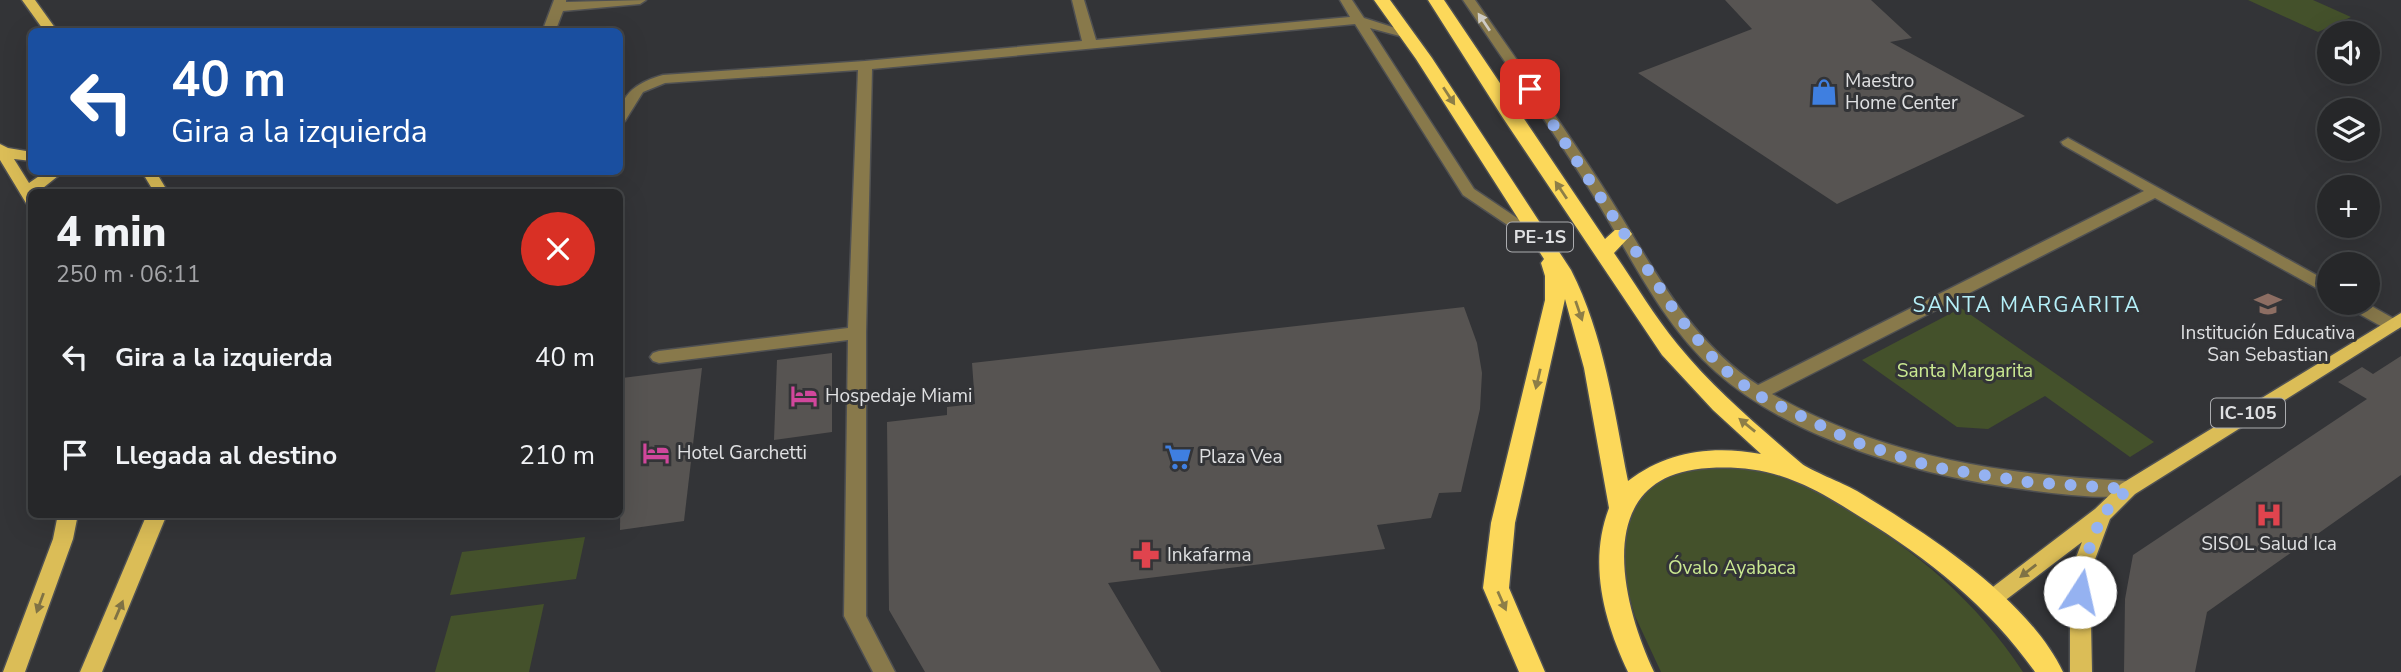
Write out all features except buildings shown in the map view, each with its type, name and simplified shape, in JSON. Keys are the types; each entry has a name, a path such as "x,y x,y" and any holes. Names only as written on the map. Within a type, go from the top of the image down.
{"highway":[{"name":"PE-1S","path":"1382,0 1543,242 1575,298 1595,369 1621,508"},
{"name":"PE-1S","path":"1436,0 1670,350 1721,404 1797,471"},
{"path":"1603,252 1622,234"},
{"path":"1532,672 1496,588 1503,523 1555,300 1555,276 1543,242"},
{"name":"PE-1S","path":"1641,672 1626,640 1613,583 1612,539 1621,508 1632,492 1647,479 1686,462 1707,459 1751,460 1797,471 1924,543 1992,599 2050,672"}],"main road":[{"path":"29,0 49,28"},
{"path":"1,150 28,157"},
{"path":"1,150 28,194"},
{"path":"35,189 40,181 50,175"},
{"name":"IC-105","path":"1992,599 2102,515 2128,489 2397,322"},
{"name":"IC-105","path":"2081,672 2080,573 2102,515"},
{"path":"14,672 63,539 67,518"},
{"path":"92,672 155,518"}],"street":[{"path":"550,28 559,4 640,0"},
{"path":"1078,0 1090,44"},
{"path":"1346,0 1468,192 1543,242"},
{"path":"1469,0 1591,180 1622,234 1698,342 1719,365 1755,394 1855,442 1933,467 2028,482 2128,489"},
{"path":"623,113 638,89 663,79 865,65 1357,20 1407,34"},
{"path":"865,65 857,333 855,616 884,672"},
{"path":"2068,142 2317,282"},
{"path":"1755,394 2154,192"},
{"path":"2380,315 2397,322"},
{"path":"659,357 857,333"}],"green space":[{"path":"2248,0 2313,0 2351,17 2342,21 2317,21 2317,32"},
{"name":"Santa Margarita","path":"1961,308 2154,442 2130,457 2045,396 1988,429 1957,427 1862,360"},
{"name":"Óvalo Ayabaca","path":"1676,464 1730,465 1762,469 1811,489 1839,505 1892,539 1941,578 1985,622 2023,672 1661,672 1635,616 1624,577 1624,519 1629,499"},
{"path":"585,537 576,579 450,595 462,552"},
{"path":"544,604 529,672 435,672 451,616"}],"place":[{"name":"Maestro Home Center","path":"1824,92"},
{"name":"Institución Educativa San Sebastian","path":"2268,304"},
{"name":"Hospedaje Miami","path":"804,396"},
{"name":"Hotel Garchetti","path":"656,453"},
{"name":"Plaza Vea","path":"1178,457"},
{"name":"SISOL Salud Ica","path":"2269,515"},
{"name":"Inkafarma","path":"1146,555"}],"district":[{"name":"SANTA MARGARITA","path":"2027,305"}],"route":[{"path":"1530,89 1591,180 1622,234 1678,316 1719,365 1755,394 1855,442 1888,455 1933,467 1976,476 2028,482 2128,489 2102,515 2080,573 2080,592"}]}
